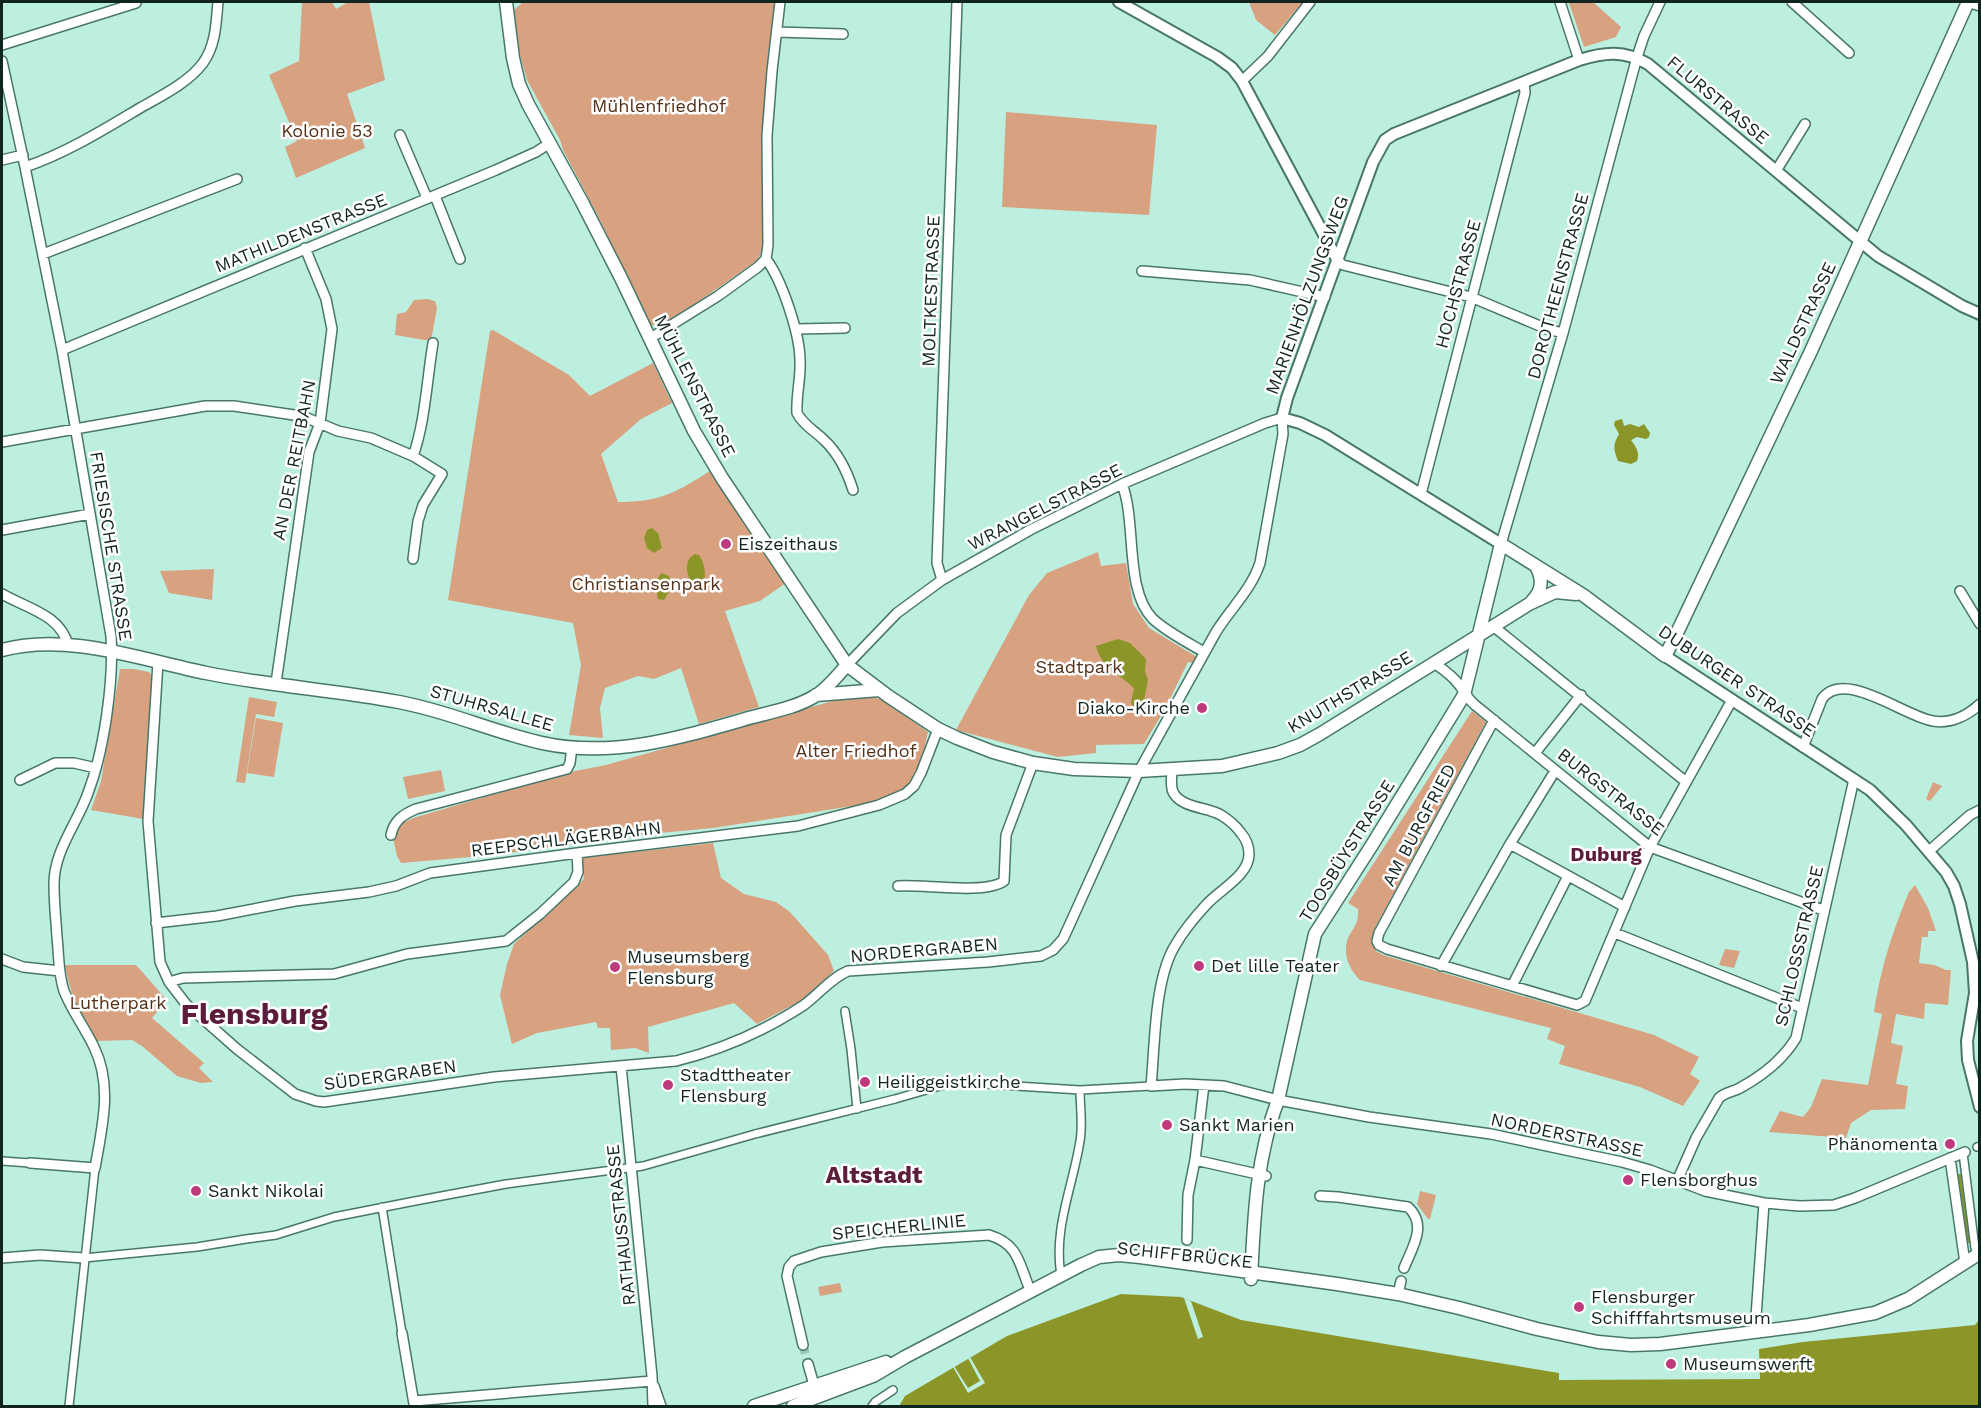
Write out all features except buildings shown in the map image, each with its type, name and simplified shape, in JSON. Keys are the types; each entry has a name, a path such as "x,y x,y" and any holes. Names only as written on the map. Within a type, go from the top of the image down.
{"main road":[{"name":"MÜHLENSTRASSE","path":"506,2 513,58 519,84 621,278 699,440 847,665 879,690 938,729"},
{"name":"WALDSTRASSE","path":"1665,656 1804,366 1971,3"},
{"name":"DUBURGER STRASSE","path":"1501,544 1583,595 1665,656"},
{"name":"TOOSBÜYSTRASSE","path":"1251,1275 1260,1234 1262,1175 1270,1122 1278,1100 1315,934 1464,695 1501,544"},
{"path":"1529,604 1540,590 1540,574 1536,565"},
{"name":"KNUTHSTRASSE","path":"938,729 987,750 1033,763 1074,769 1139,771 1232,765 1300,745 1529,604 1556,592 1567,591 1583,595"},
{"name":"STUHRSALLEE","path":"2,650 25,645 112,650 208,674 399,702 458,717 517,736 572,747 606,749 652,744 787,707 816,695 847,665"},
{"path":"816,695 879,690"},
{"name":"SCHIFFBRÜCKE","path":"1251,1275 1504,1325 1520,1326 1598,1342 1631,1345 1660,1344 1851,1319 1875,1313 1908,1299 1965,1263 1977,1251"},
{"name":"SCHIFFBRÜCKE","path":"816,1392 873,1376 1061,1275 1119,1263 1251,1275 1398,1294 1520,1326"},
{"path":"754,1407 816,1392"},
{"path":"793,1407 816,1392"}],"street":[{"path":"25,167 56,155 92,136 189,77 204,63 211,48 218,2"},
{"path":"650,339 718,296 766,259 768,245 768,115 780,2"},
{"name":"MOLTKESTRASSE","path":"942,580 937,563 957,2"},
{"path":"1119,2 1217,57 1232,68 1242,81 1338,261 1343,265 1472,297 1547,329 1563,333"},
{"path":"1242,81 1268,56 1310,2"},
{"path":"1560,2 1579,60"},
{"name":"DOROTHEENSTRASSE","path":"1501,544 1563,333 1637,57 1660,2"},
{"path":"1792,2 1849,53"},
{"path":"2,45 136,3"},
{"path":"777,32 843,34"},
{"name":"MARIENHÖLZUNGSWEG","path":"1139,771 1204,652 1230,611 1256,578 1283,434 1282,418 1287,398 1372,162 1385,140 1401,131 1579,60 1611,53 1624,53 1637,57"},
{"name":"FLURSTRASSE","path":"1637,57 1860,242 1917,280 1980,314"},
{"name":"FRIESISCHE STRASSE","path":"2,61 62,350 112,650 105,720 96,768 88,795 64,844 55,870 54,884 60,971 64,989 72,1010 94,1045 100,1059 104,1081 106,1103 95,1168"},
{"name":"HOCHSTRASSE","path":"1421,494 1525,93 1524,83"},
{"name":"FLURSTRASSE","path":"1776,171 1805,124"},
{"path":"400,135 460,259"},
{"name":"MATHILDENSTRASSE","path":"62,350 431,197 536,152 550,143"},
{"path":"2,160 23,155"},
{"path":"43,254 237,179"},
{"name":"AN DER REITBAHN","path":"276,683 309,452 320,423 332,328 331,314 326,299 305,248"},
{"path":"766,259 775,274 796,329 800,358 797,413 806,427 824,440 838,456 853,490"},
{"path":"1142,271 1250,280 1325,297"},
{"path":"796,329 845,328"},
{"path":"413,456 421,431 433,343"},
{"path":"2,442 219,405 294,415 338,431 377,440 413,456 442,474 423,505 418,521 413,560"},
{"name":"WRANGELSTRASSE","path":"847,665 897,613 942,580 1030,530 1122,484 1264,423 1282,418"},
{"name":"DUBURGER STRASSE","path":"1282,418 1300,423 1325,435 1501,544"},
{"path":"1122,484 1127,500 1137,587 1144,608 1164,627 1204,652"},
{"path":"2,530 90,514"},
{"path":"1960,591 1980,624"},
{"path":"2,594 52,619 60,626 68,646"},
{"path":"1493,626 1581,695 1685,782"},
{"name":"DUBURGER STRASSE","path":"1665,656 1883,800 1929,851 1954,886 1973,963 1975,993 1967,1041 1968,1060 1979,1102"},
{"name":"SÜDERGRABEN","path":"158,662 148,821 156,923 160,962 169,982 186,1004 295,1094 316,1101 324,1102 494,1077 621,1066"},
{"name":"BURGSTRASSE","path":"1434,663 1448,673 1460,686 1464,695 1650,847 1824,910"},
{"path":"1803,747 1822,699 1827,692 1834,689 1854,690 1871,695 1914,716 1943,722 1962,716 1980,704"},
{"path":"1534,753 1581,695"},
{"path":"1555,771 1510,844 1442,966 1581,1005 1585,1001 1615,933 1650,847 1732,700"},
{"name":"AM BURGFRIED","path":"1442,966 1379,945 1377,941 1379,933 1494,720"},
{"name":"REEPSCHLÄGERBAHN","path":"156,923 217,916 295,901 369,891 396,886 430,873 798,826 897,799 914,786 938,729"},
{"path":"391,834 400,818 416,809 567,769 572,747"},
{"path":"20,780 56,763 74,763 96,768"},
{"path":"898,886 962,888 999,885 1004,881 1006,835 1033,763"},
{"path":"2,1258 40,1255 84,1258 197,1247 276,1234 326,1219 506,1184 632,1169 954,1082 1080,1090 1151,1086 1161,980 1167,961 1176,943 1208,902 1239,875 1248,862 1249,854 1248,844 1229,820 1220,814 1178,798 1171,784 1172,769"},
{"name":"NORDERGRABEN","path":"621,1066 676,1061 693,1057 758,1031 804,1005 834,979 848,971 988,962 1041,956 1053,950 1063,939 1139,771"},
{"name":"SCHLOSSSTRASSE","path":"1677,1181 1696,1138 1719,1098 1764,1073 1791,1046 1798,1033 1854,779"},
{"path":"1929,851 1970,815 1980,810"},
{"path":"1510,844 1625,907"},
{"path":"169,982 183,978 334,974 407,954 506,941 532,922 574,882 579,872 577,853"},
{"path":"1512,986 1568,876"},
{"path":"1615,933 1802,1008"},
{"path":"2,959 23,967 60,971"},
{"path":"845,1011 857,1109"},
{"name":"RATHAUSSTRASSE","path":"621,1066 653,1407"},
{"name":"NORDERSTRASSE","path":"1151,1086 1185,1084 1224,1086 1278,1100 1369,1117 1491,1134 1622,1162 1706,1191 1764,1203 1800,1206 1834,1205 1964,1152"},
{"path":"1187,1240 1188,1196 1195,1160 1204,1084"},
{"path":"1061,1275 1059,1264 1061,1223 1079,1144 1080,1090"},
{"path":"1964,1152 1977,1251"},
{"path":"1950,1158 1965,1263"},
{"path":"1195,1160 1262,1175"},
{"path":"2,1161 95,1168 69,1407"},
{"path":"1320,1196 1408,1207 1413,1212 1418,1229 1416,1240 1404,1268"},
{"path":"1755,1331 1764,1203"},
{"path":"382,1207 414,1404 652,1381"},
{"path":"1971,1213 1980,1208"},
{"name":"SPEICHERLINIE","path":"803,1346 787,1276 789,1267 794,1261 821,1252 882,1242 989,1235 1001,1239 1015,1251 1030,1290"},
{"path":"1398,1294 1401,1281"},
{"path":"808,1364 816,1392"},
{"name":"RATHAUSSTRASSE","path":"652,1381 661,1407"},
{"path":"872,1407 875,1402 893,1390"}],"green space":[{"name":"Kolonie 53","path":"302,2 332,2 336,9 348,2 369,2 385,80 347,94 365,148 296,178 285,147 297,141 269,75 299,61"},
{"name":"Mühlenfriedhof","path":"523,2 775,2 765,92 760,256 755,262 671,321 651,325 560,140 527,80 520,55 514,10"},
{"path":"1249,2 1303,2 1275,35 1256,20"},
{"path":"1570,2 1593,2 1621,27 1616,37 1584,47"},
{"path":"1006,112 1157,125 1149,215 1002,207"},
{"path":"414,300 435,301 437,308 431,341 395,335 397,314 406,312"},
{"name":"Christiansenpark","path":"493,330 569,375 590,396 653,363 672,403 641,419 601,454 618,502 633,502 667,495 710,471 786,583 760,601 725,611 759,707 699,724 681,668 654,679 638,676 605,688 600,708 603,738 569,735 581,665 573,623 448,600 490,331"},
{"name":"Stadtpark","path":"1098,552 1101,566 1126,563 1133,604 1149,628 1197,657 1194,663 1188,662 1165,709 1144,744 1096,745 1096,753 1058,757 956,730 1029,595 1047,573"},
{"path":"214,569 212,600 169,593 160,571"},
{"path":"120,669 149,672 152,676 143,819 91,810 101,781"},
{"name":"Alter Friedhof","path":"865,695 883,700 928,732 920,769 911,784 893,796 878,802 713,828 638,835 494,855 401,863 397,856 393,838 403,823 413,818 570,772 606,765 843,698"},
{"path":"249,697 277,702 274,717 256,714 245,783 236,782"},
{"path":"1472,711 1486,722 1374,930 1372,941 1376,951 1383,955 1654,1035 1699,1057 1690,1074 1700,1081 1683,1106 1640,1087 1559,1064 1565,1046 1547,1039 1551,1028 1360,980 1350,967 1346,947 1356,923 1358,909 1348,903"},
{"path":"256,718 283,723 274,777 247,773"},
{"path":"441,770 445,791 408,799 403,777"},
{"path":"1933,782 1942,786 1930,801 1926,799"},
{"path":"713,843 721,878 744,894 776,902 790,912 828,955 834,971 802,1000 757,1024 734,1003 648,1027 649,1053 635,1048 611,1050 610,1028 598,1028 596,1022 537,1033 512,1044 500,995 514,944 584,879 582,858"},
{"path":"1915,885 1928,908 1936,931 1928,931 1928,937 1922,937 1919,963 1951,970 1948,1005 1925,1003 1924,1019 1896,1014 1891,1043 1903,1046 1896,1084 1908,1086 1905,1109 1871,1110 1851,1123 1846,1138 1769,1132 1780,1111 1803,1117 1811,1107 1822,1079 1868,1085 1882,1014 1874,1012 1880,980 1897,922 1909,892"},
{"path":"1725,949 1740,951 1734,968 1719,965"},
{"name":"Lutherpark","path":"65,965 136,965 167,1000 152,1018 204,1063 199,1068 213,1082 201,1083 177,1076 132,1040 95,1041 73,995"},
{"path":"1420,1191 1436,1195 1430,1219 1417,1204"},
{"path":"840,1283 842,1292 820,1296 818,1287"}],"shaded area":[{"path":"1622,419 1624,426 1630,424 1639,427 1644,424 1650,433 1646,439 1637,437 1631,440 1638,455 1637,461 1631,464 1618,461 1615,450 1619,434 1614,425 1615,421"},
{"path":"652,528 658,533 662,548 654,553 647,548 644,538 647,530"},
{"path":"695,554 701,558 705,572 705,579 697,587 693,585 687,572 687,564"},
{"path":"661,573 669,576 672,587 664,600 658,599 657,592 657,583"},
{"path":"1118,639 1130,643 1146,659 1145,671 1148,680 1143,706 1136,711 1131,703 1134,688 1106,665 1096,646"},
{"path":"1958,1174 1961,1174 1970,1243 1967,1243"},
{"path":"1121,1294 1181,1297 1241,1320 1559,1373 1559,1380 1760,1379 1759,1349 1803,1342 1975,1325 1979,1320 1979,1406 899,1406 905,1396 1007,1336"}],"pier":[{"path":"1184,1298 1191,1301 1203,1337 1198,1339"},
{"path":"970,1357 985,1383 968,1393 953,1367 968,1388 980,1381 968,1358"}],"tunnel":[{"path":"803,1345 808,1364"}],"place":[{"name":"Eiszeithaus","path":"726,544"},
{"name":"Diako-Kirche","path":"1202,708"},
{"name":"Det lille Teater","path":"1199,966"},
{"name":"Museumsberg Flensburg","path":"615,967"},
{"name":"Heiliggeistkirche","path":"865,1082"},
{"name":"Stadttheater Flensburg","path":"668,1085"},
{"name":"Sankt Marien","path":"1167,1125"},
{"name":"Phänomenta","path":"1950,1144"},
{"name":"Flensborghus","path":"1628,1180"},
{"name":"Sankt Nikolai","path":"196,1191"},
{"name":"Flensburger Schifffahrtsmuseum","path":"1579,1307"},
{"name":"Museumswerft","path":"1671,1364"}],"district":[{"name":"Duburg","path":"1606,854"},
{"name":"Flensburg","path":"254,1014"},
{"name":"Altstadt","path":"874,1175"}]}
